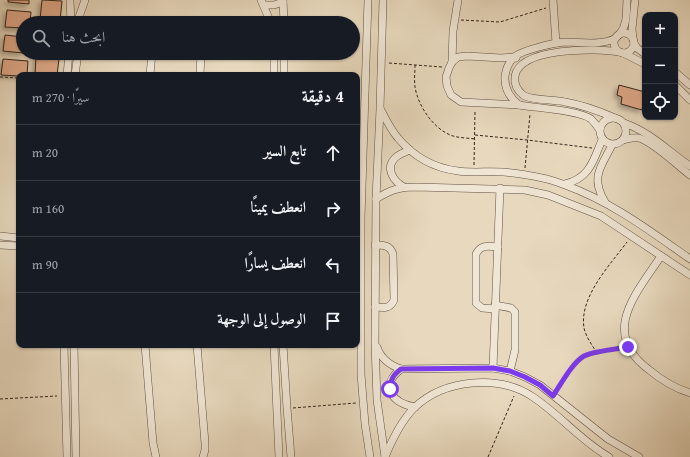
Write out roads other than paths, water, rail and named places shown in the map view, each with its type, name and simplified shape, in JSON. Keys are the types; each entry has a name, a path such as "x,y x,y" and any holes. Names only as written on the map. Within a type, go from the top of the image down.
{"street":[{"path":"70,0 71,16"},
{"path":"80,16 85,0"},
{"path":"360,196 368,0"},
{"path":"383,0 376,199 375,343 377,400 385,457"},
{"path":"458,0 454,20 450,65 446,77 447,86 451,95 461,102 475,104 520,105 572,112 586,116 591,119 599,129 602,140 612,145 618,144 626,135 624,123"},
{"path":"450,65 458,58 467,56 501,58 515,57 531,50 556,43 606,42 617,36 622,31 626,23 627,0"},
{"path":"635,0 632,30 637,48 642,52"},
{"path":"262,2 274,5 283,1 284,16"},
{"path":"262,2 268,16"},
{"path":"554,2 556,43"},
{"path":"617,36 627,34 634,41"},
{"path":"617,36 614,46 621,53"},
{"path":"621,53 631,51 634,41"},
{"path":"642,63 621,53 608,50 564,51 537,57 521,65 518,69 515,80 518,90 526,97 569,102 596,110 620,120 650,135 690,166"},
{"path":"515,57 521,65"},
{"path":"515,57 506,70 505,82 508,94 520,105"},
{"path":"67,72 68,60"},
{"path":"75,72 77,60"},
{"path":"150,72 151,60"},
{"path":"200,72 201,60"},
{"path":"274,60 274,72"},
{"path":"284,60 284,72"},
{"path":"678,74 690,82"},
{"path":"678,88 690,100"},
{"path":"520,105 526,97"},
{"path":"380,109 398,138 410,150 429,163 441,168 459,172 502,172 525,174 565,184 605,202 622,212 690,259"},
{"path":"599,129 604,120 615,118"},
{"path":"623,140 633,138 643,140 690,175"},
{"path":"565,184 586,173 591,166 602,140"},
{"path":"605,202 597,186 597,177 612,145"},
{"path":"404,187 392,178 390,170 391,164 395,158 410,150"},
{"path":"376,199 393,190 404,187 500,188 548,194 601,216 690,275"},
{"path":"493,368 500,188"},
{"path":"0,236 16,238"},
{"path":"648,248 656,236"},
{"path":"0,245 16,246"},
{"path":"361,299 387,308 393,304 392,250 386,246 376,245"},
{"path":"498,247 484,246 478,250 476,254 476,303 482,308 511,308 515,312 515,350 510,371"},
{"path":"661,256 630,305 625,319 624,333 628,347 639,362 670,385 690,393"},
{"path":"360,279 362,403 370,457"},
{"path":"375,343 378,352 384,360 392,366 401,369 493,368 510,371 525,377 540,385 608,439 639,457"},
{"path":"64,348 67,457"},
{"path":"74,348 76,457"},
{"path":"145,348 153,443 156,457"},
{"path":"197,348 205,443 203,457"},
{"path":"274,348 279,457"},
{"path":"284,348 291,457"},
{"path":"401,369 395,374 391,381 390,389 398,402 415,407"},
{"path":"385,457 398,430 415,407 439,392 466,384 480,382 498,383 518,389 532,396 584,439 609,457"},
{"path":"584,439 593,428"}]}
